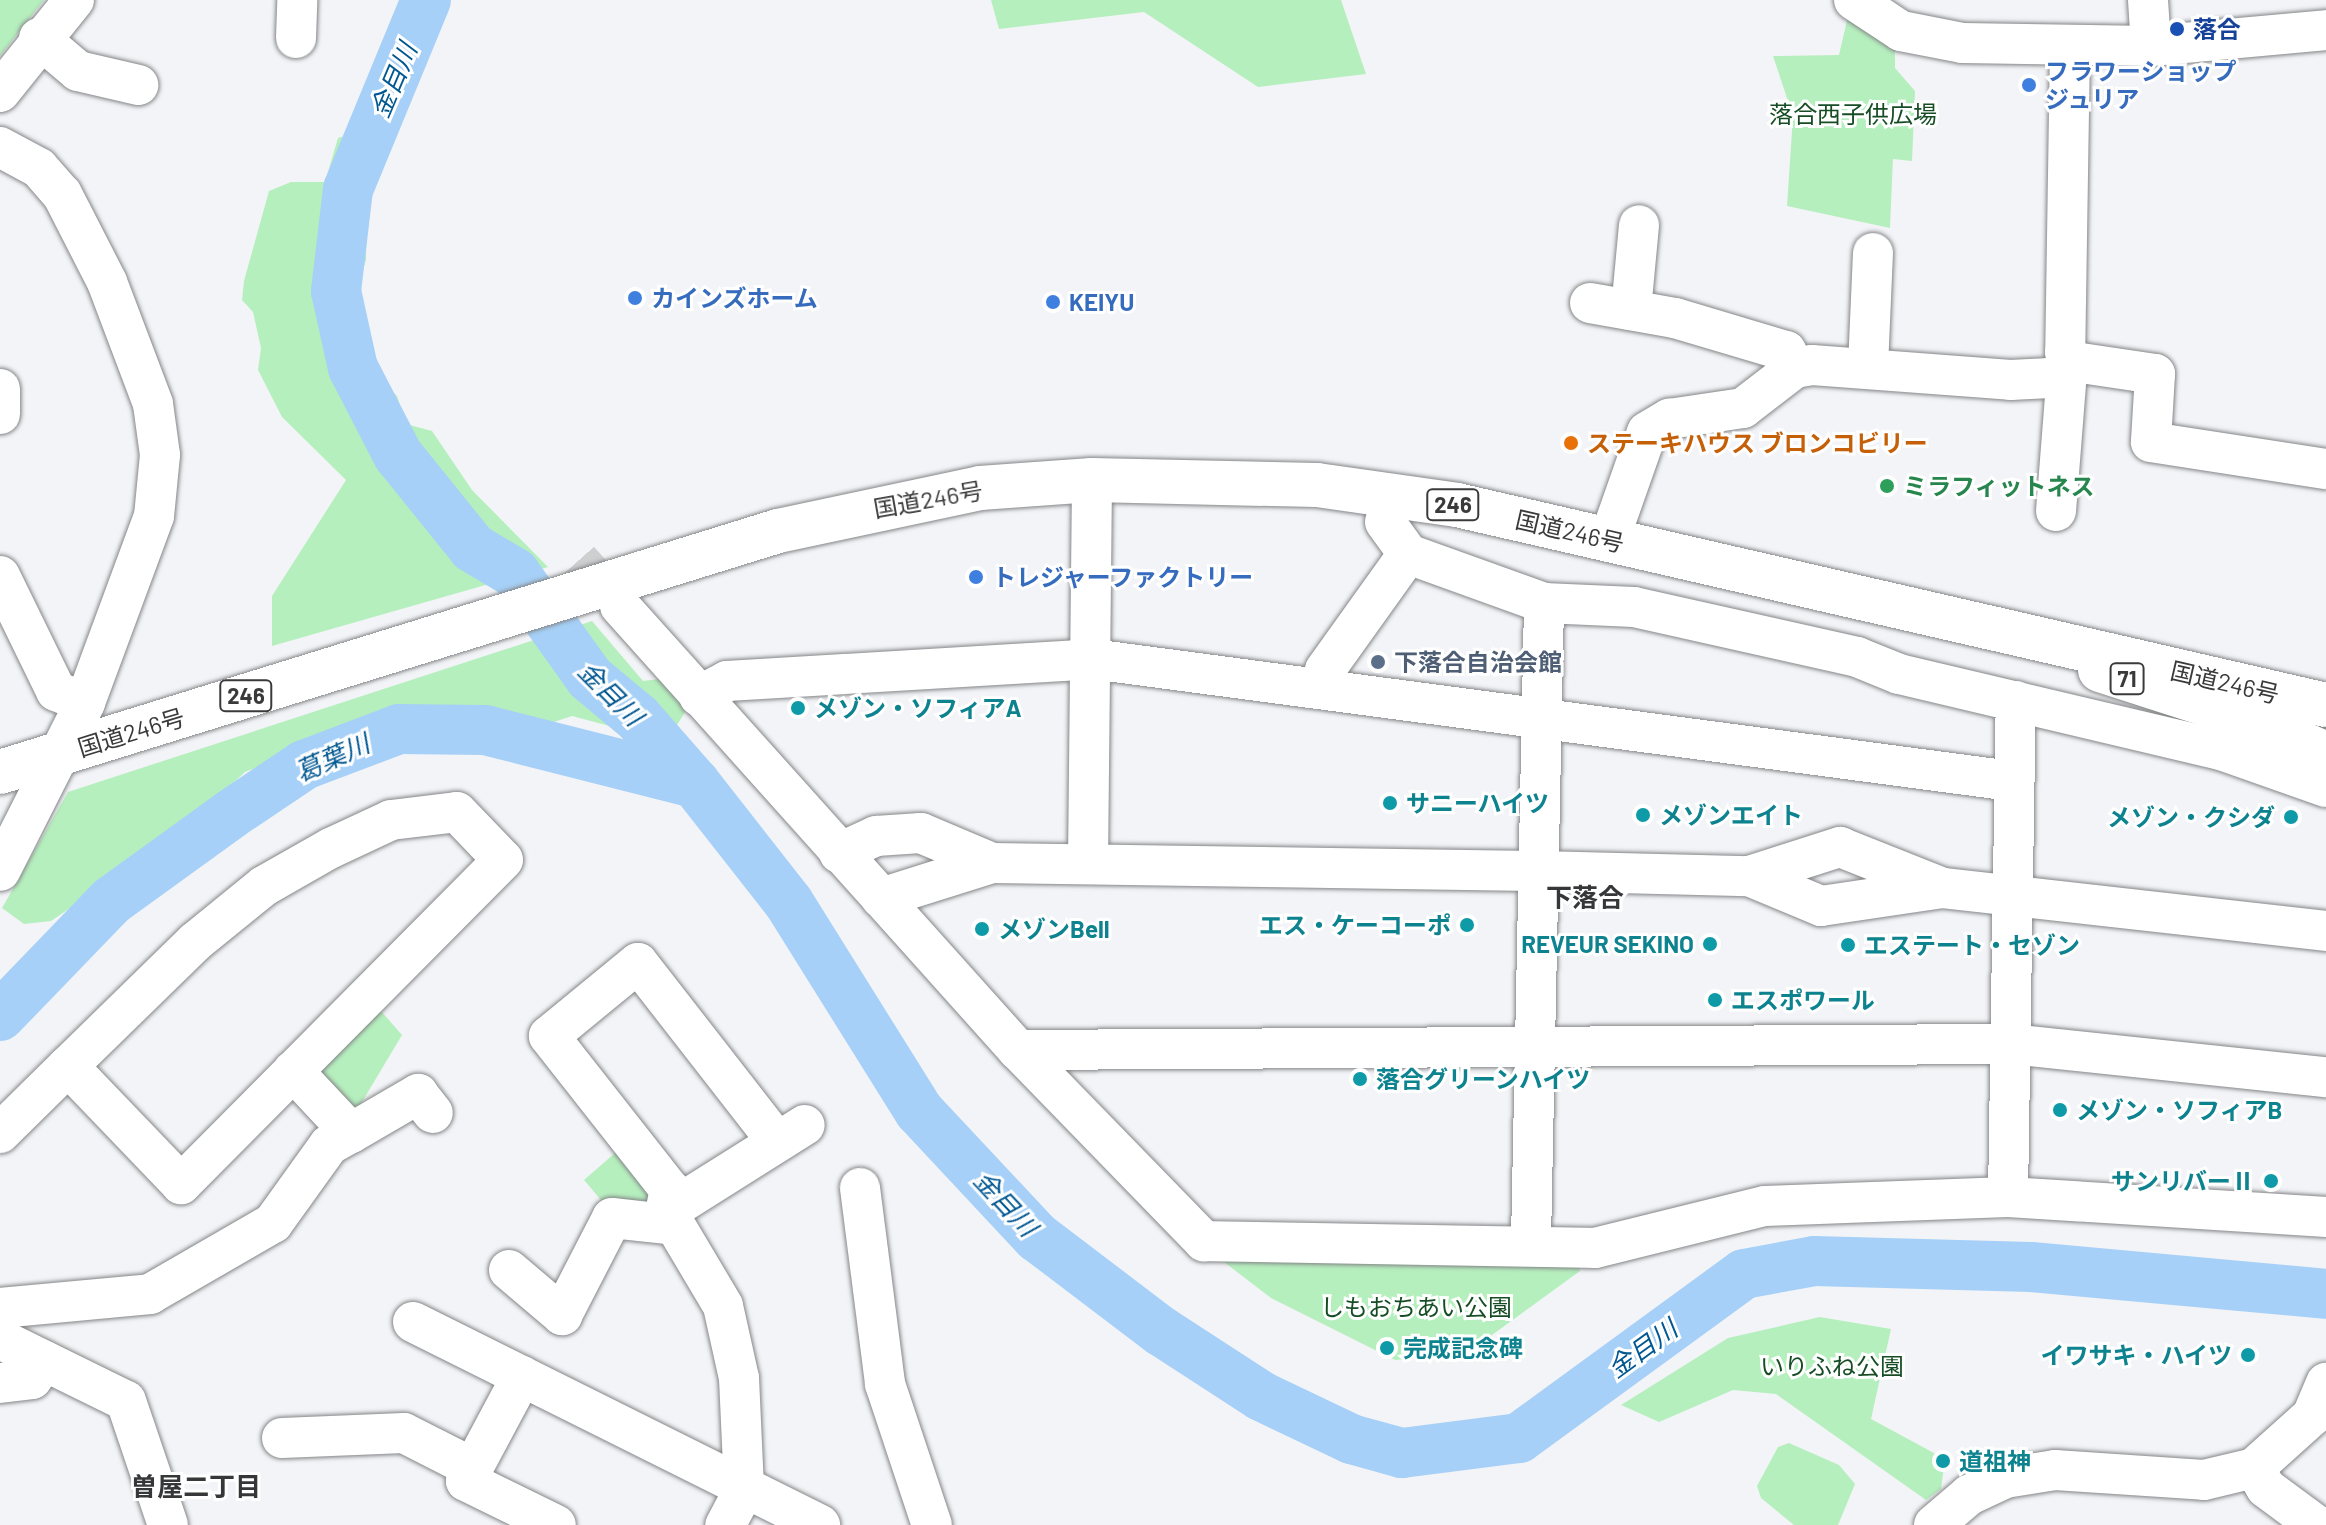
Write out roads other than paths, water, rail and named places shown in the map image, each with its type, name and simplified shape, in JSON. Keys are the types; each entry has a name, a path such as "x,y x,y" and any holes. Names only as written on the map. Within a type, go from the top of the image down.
{"main road":[{"name":"国道246号","path":"0,772 491,618 865,511 980,488 1092,480 1317,485 1457,505 2326,705"},
{"name":"71","path":"1925,613 2239,715 2326,754"},
{"name":"71","path":"2177,671 2326,682"}],"street":[{"path":"0,92 39,38 74,0"},
{"path":"1854,0 1901,31 1962,43 2151,46 2326,30"},
{"path":"2148,0 2151,46"},
{"path":"39,38 78,71 137,87"},
{"path":"2056,511 2070,370 2065,352 2070,47"},
{"path":"0,147 39,168 62,194 107,282 155,417 160,455 154,516 85,703 65,752 0,871"},
{"path":"1631,310 1639,225"},
{"path":"1868,367 1873,253"},
{"path":"1590,303 1631,310 1786,351 1795,368"},
{"path":"1609,540 1647,432 1669,419 1743,408 1795,368 1868,367 2010,380 2070,370 2155,374 2151,442 2326,469"},
{"path":"0,389 0,414"},
{"path":"1088,864 1092,480"},
{"path":"1322,686 1325,670 1396,538 1544,603 1634,607 2221,750 2326,787"},
{"path":"0,576 56,691 85,703"},
{"path":"1531,1241 1544,603"},
{"path":"620,606 1018,1050 1204,1241 1531,1241 1595,1248 1765,1206 2008,1197 2326,1217"},
{"path":"699,696 727,681 1092,659 1322,686 2011,781"},
{"path":"2008,1197 2011,781 2016,701"},
{"path":"0,1133 68,1066 264,886 391,820 457,812 503,860 181,1184 68,1066"},
{"path":"839,853 876,836 921,833 992,863"},
{"path":"881,898 992,863 1749,876 1840,847 1943,888"},
{"path":"1749,876 1821,906 1943,888 2326,931"},
{"path":"509,1270 562,1315 612,1218 670,1219 790,1133 638,963 549,1036 670,1190 670,1219 723,1306 739,1378 744,1490 725,1525"},
{"path":"1018,1050 2010,1044 2326,1077"},
{"path":"293,1071 351,1133"},
{"path":"0,1308 150,1294 220,1259 273,1223 329,1145 418,1094 433,1113"},
{"path":"860,1188 885,1384 932,1525"},
{"path":"413,1322 744,1490 820,1525"},
{"path":"0,1339 44,1361 89,1376 126,1401 168,1525"},
{"path":"0,1383 32,1379 44,1361"},
{"path":"522,1376 466,1481 556,1525"},
{"path":"1934,1525 1969,1495 2005,1478 2055,1470 2192,1480 2254,1468 2312,1416 2326,1383"},
{"path":"305,1428 404,1433 473,1468"},
{"path":"2254,1468 2266,1488 2316,1525"}],"waterway":[{"name":"金目川","path":"426,0 348,189 336,291 353,368 398,455 473,548 515,573 590,678 638,718 695,783 789,903 919,1111 1037,1237 1161,1331 1261,1396 1351,1439 1402,1453 1519,1438 1744,1274 1814,1261 2031,1267 2326,1294"},
{"name":"葛葉川","path":"0,1016 111,901 231,814 304,765 399,729 485,730 695,783"}],"tunnel":[{"path":"579,560 620,606"}],"place":[{"name":"落合","path":"2177,29"},
{"name":"フラワーショップ ジュリア","path":"2029,85"},
{"name":"カインズホーム","path":"635,298"},
{"name":"KEIYU","path":"1053,302"},
{"name":"ステーキハウス ブロンコビリー","path":"1571,443"},
{"name":"ミラフィットネス","path":"1887,486"},
{"name":"トレジャーファクトリー","path":"976,577"},
{"name":"下落合自治会館","path":"1378,662"},
{"name":"メゾン・ソフィアA","path":"798,708"},
{"name":"サニーハイツ","path":"1390,803"},
{"name":"メゾンエイト","path":"1643,815"},
{"name":"メゾン・クシダ","path":"2291,817"},
{"name":"エス・ケーコーポ","path":"1467,925"},
{"name":"メゾンBell","path":"982,929"},
{"name":"REVEUR SEKINO","path":"1710,944"},
{"name":"エステート・セゾン","path":"1848,945"},
{"name":"エスポワール","path":"1715,1000"},
{"name":"落合グリーンハイツ","path":"1360,1079"},
{"name":"メゾン・ソフィアB","path":"2060,1110"},
{"name":"サンリバーⅡ","path":"2271,1181"},
{"name":"完成記念碑","path":"1387,1348"},
{"name":"イワサキ・ハイツ","path":"2248,1355"},
{"name":"道祖神","path":"1943,1461"}],"district":[{"name":"下落合","path":"1585,897"},
{"name":"曽屋二丁目","path":"196,1486"}],"park label":[{"name":"落合西子供広場","path":"1853,114"},
{"name":"しもおちあい公園","path":"1416,1307"},
{"name":"いりふね公園","path":"1832,1366"}]}
